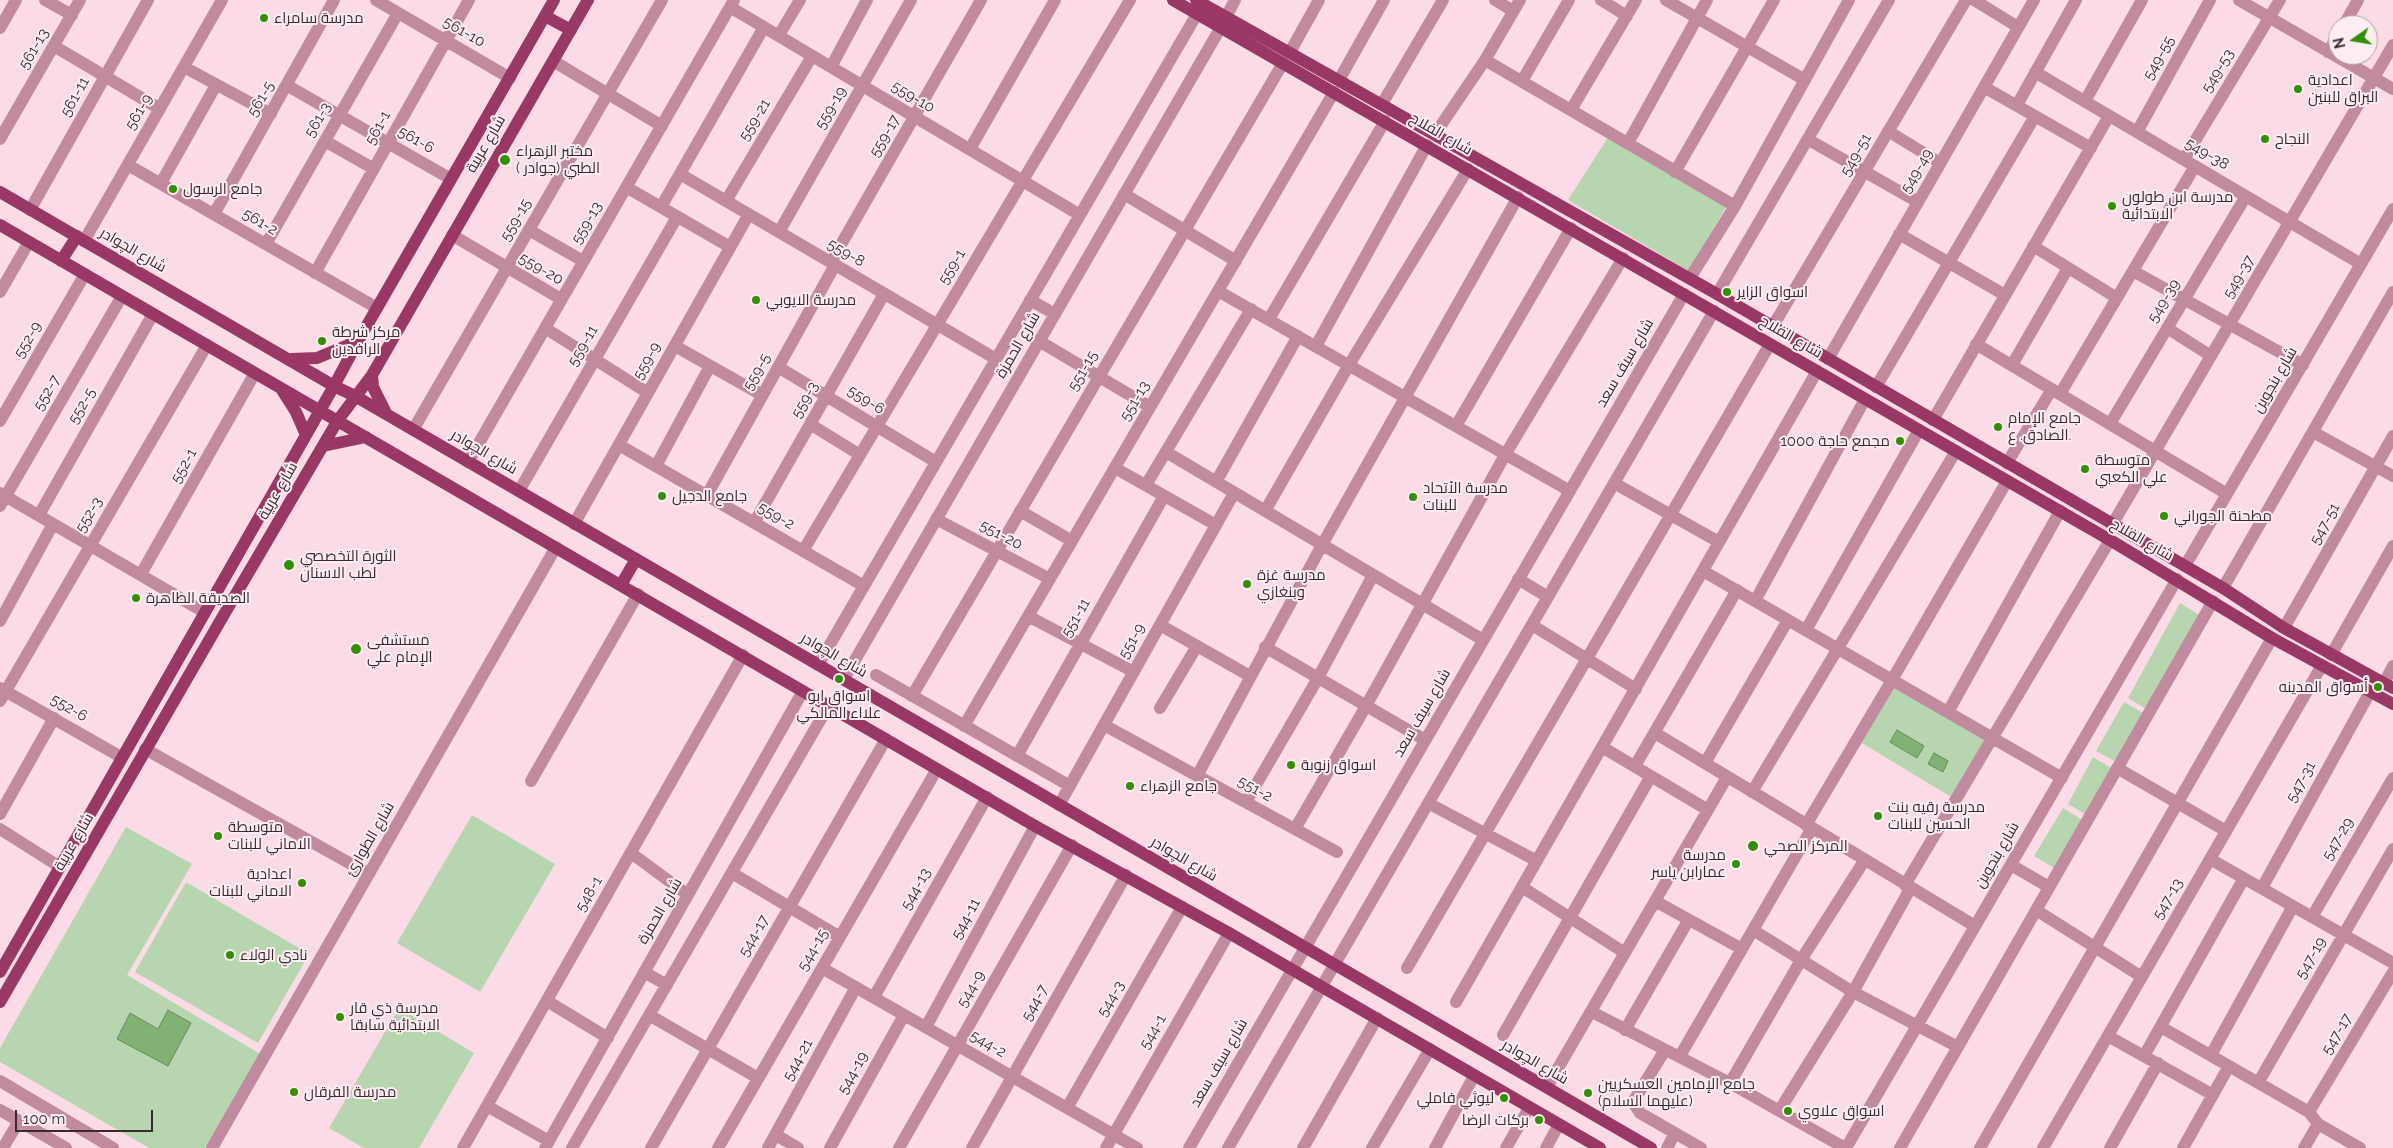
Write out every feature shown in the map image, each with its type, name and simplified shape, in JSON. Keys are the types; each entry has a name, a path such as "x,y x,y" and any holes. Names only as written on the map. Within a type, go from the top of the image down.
{"main road":[{"name":"شارع عربية","path":"0,972 554,0"},
{"name":"شارع عربية","path":"0,1002 145,749 338,420 372,375 588,0"},
{"name":"شارع الفلاح","path":"1172,0 1201,4 1223,22 1283,63 2110,540 2322,667 2393,704"},
{"path":"545,16 571,30"},
{"name":"شارع الفلاح","path":"1223,22 1290,52 1690,278 2223,588 2284,628 2388,686"},
{"name":"شارع الچوادر","path":"0,192 1651,1148"},
{"path":"0,225 320,412 338,420 621,584 986,798 1322,986 1600,1148"},
{"path":"61,261 81,238"},
{"path":"291,359 323,356 358,341"},
{"path":"372,375 380,403 387,415"},
{"path":"281,388 296,412 306,435"},
{"path":"323,446 366,437"},
{"path":"621,584 636,559"},
{"path":"96,804 110,812"}],"street":[{"path":"0,28 16,0"},
{"path":"45,0 72,15"},
{"name":"561-13","path":"0,139 80,0"},
{"name":"561-11","path":"30,210 148,0"},
{"name":"561-9","path":"81,238 128,165 222,0"},
{"name":"561-5","path":"214,214 270,114 288,86 334,0"},
{"name":"561-10","path":"376,0 510,78"},
{"name":"561-1","path":"315,272 469,0"},
{"name":"559-15","path":"413,430 662,0"},
{"path":"779,36 800,0"},
{"path":"831,67 867,0"},
{"name":"559-19","path":"779,232 911,0"},
{"name":"559-17","path":"833,264 981,0"},
{"path":"970,149 1055,0"},
{"name":"559-1","path":"803,551 1130,0"},
{"name":"شارع الحمزة","path":"844,679 1235,0"},
{"path":"1290,52 1319,0"},
{"path":"1339,80 1384,0"},
{"path":"1382,104 1443,0"},
{"path":"1495,0 1514,11"},
{"path":"1435,134 1485,60 1520,0"},
{"path":"1522,81 1569,0"},
{"path":"1601,0 1627,16"},
{"path":"1572,110 1636,0"},
{"path":"1666,0 1805,80"},
{"path":"1628,144 1707,0"},
{"path":"1676,172 1774,0"},
{"path":"1690,278 1734,206 1849,0"},
{"path":"1717,294 1890,0"},
{"name":"549-51","path":"1773,326 1966,0"},
{"path":"1974,0 2018,27"},
{"name":"549-49","path":"1828,359 2034,0"},
{"path":"2017,105 2076,0"},
{"path":"2085,101 2142,0"},
{"name":"549-55","path":"2137,132 2210,0"},
{"path":"2239,0 2328,52"},
{"name":"549-53","path":"2007,462 2056,392 2117,298 2189,162 2280,0"},
{"path":"2350,15 2358,0"},
{"name":"559-10","path":"732,3 779,36 1080,215"},
{"name":"559-13","path":"468,462 732,3"},
{"name":"شارع الحمزة","path":"818,665 1201,4"},
{"name":"561-3","path":"266,244 398,13"},
{"path":"661,207 764,26"},
{"path":"54,46 160,109"},
{"name":"549-37","path":"2112,524 2393,46"},
{"name":"559-21","path":"726,201 812,56"},
{"path":"1485,60 1734,206"},
{"path":"553,61 662,126"},
{"name":"551-15","path":"912,696 1283,63"},
{"path":"2351,65 2393,89"},
{"path":"184,67 270,114"},
{"name":"549-38","path":"2035,72 2361,264"},
{"path":"161,184 216,85"},
{"name":"561-6","path":"288,86 451,179"},
{"path":"1984,86 2091,148"},
{"name":"551-13","path":"964,726 1334,92"},
{"path":"1876,387 2035,116"},
{"path":"1933,420 2110,116"},
{"path":"1269,319 1385,121"},
{"path":"1888,131 1940,163"},
{"path":"1809,140 1918,202"},
{"path":"325,141 374,169"},
{"path":"1316,346 1427,146"},
{"name":"561-2","path":"128,165 377,308"},
{"path":"1266,511 1349,365 1468,169"},
{"name":"559-8","path":"680,174 996,359"},
{"path":"626,187 730,247"},
{"path":"1124,194 1236,261"},
{"name":"549-39","path":"2110,424 2246,196"},
{"path":"1197,776 1322,544 1518,197"},
{"name":"شارع بنجوين","path":"2185,566 2361,264 2389,224 2393,210"},
{"name":"559-9","path":"574,524 748,214"},
{"name":"559-11","path":"519,491 678,217"},
{"path":"1456,426 1571,228"},
{"path":"529,230 583,261"},
{"path":"1899,234 2005,295"},
{"name":"559-20","path":"452,236 561,299"},
{"path":"0,292 29,242"},
{"path":"2033,246 2117,298"},
{"path":"1295,829 1366,706 1505,455 1623,258"},
{"name":"559-5","path":"707,495 833,264"},
{"path":"2012,365 2068,268"},
{"path":"2133,270 2302,365"},
{"name":"552-9","path":"0,421 85,274"},
{"path":"1218,291 1570,492"},
{"path":"2223,588 2393,292"},
{"name":"559-3","path":"754,523 884,294"},
{"name":"شارع سيف سعد","path":"1189,1148 1684,294"},
{"name":"552-7","path":"2,498 122,296"},
{"path":"1030,300 1055,314"},
{"path":"1146,485 1251,309"},
{"path":"1228,1148 1714,311"},
{"name":"552-5","path":"38,515 153,314"},
{"path":"545,328 648,393"},
{"path":"2167,328 2211,356"},
{"path":"1216,482 1298,336"},
{"path":"1039,341 1150,407"},
{"path":"1407,968 1770,344"},
{"path":"1976,344 2227,494"},
{"name":"552-3","path":"2,693 91,545 207,345"},
{"path":"675,346 762,395"},
{"path":"656,466 710,366"},
{"name":"559-6","path":"778,366 936,462"},
{"path":"1456,1002 1817,371"},
{"name":"552-1","path":"141,574 255,373"},
{"path":"1756,601 1865,398"},
{"path":"810,424 860,454"},
{"path":"1806,630 1919,430"},
{"path":"2313,432 2393,476"},
{"name":"547-51","path":"2284,628 2393,436"},
{"name":"559-2","path":"619,445 864,586"},
{"path":"1752,792 1956,451"},
{"path":"1166,452 1483,640"},
{"path":"1115,468 1216,525"},
{"path":"1680,1056 1753,930 1892,680 2007,481"},
{"path":"1614,483 1671,513 1719,542"},
{"name":"551-9","path":"1059,805 1234,493"},
{"name":"551-11","path":"1017,756 1164,496"},
{"path":"2,498 38,515 204,612"},
{"path":"1948,712 2060,511"},
{"path":"1020,512 1072,541"},
{"name":"551-20","path":"936,519 1050,579"},
{"path":"0,620 53,524"},
{"path":"1779,1111 1853,992 1908,887 2110,540"},
{"path":"2331,654 2393,546"},
{"name":"شارع الطوارئ","path":"212,1148 556,547"},
{"path":"1703,571 2062,778"},
{"path":"1246,802 1318,678 1373,575"},
{"name":"شارع بنجوين","path":"1845,1148 2177,579"},
{"path":"1518,580 1548,597"},
{"path":"1635,766 1737,590"},
{"path":"531,781 638,594"},
{"path":"1900,1148 2213,601"},
{"path":"1028,616 1134,672"},
{"path":"1705,763 1788,620"},
{"path":"1160,625 1250,676"},
{"path":"1532,625 1636,689"},
{"path":"1980,1148 2272,638"},
{"path":"1160,708 1198,646"},
{"path":"1265,647 1426,740"},
{"name":"548-1","path":"463,1148 743,655"},
{"path":"2388,686 2393,666"},
{"name":"547-13","path":"2043,1148 2322,667"},
{"path":"876,675 1070,786"},
{"name":"شارع الحمزة","path":"547,1144 804,691"},
{"name":"547-31","path":"2262,888 2370,692"},
{"name":"552-6","path":"2,693 54,718 121,757"},
{"path":"572,1148 828,705"},
{"path":"0,814 54,718"},
{"name":"551-2","path":"1104,725 1337,852"},
{"path":"1655,733 1864,861 1975,926"},
{"name":"544-17","path":"651,1148 886,740"},
{"path":"1602,747 1708,810"},
{"path":"145,749 368,874"},
{"path":"2117,768 2226,831"},
{"name":"544-15","path":"722,1147 758,1078 937,769"},
{"path":"1503,1035 1652,776"},
{"path":"1547,1087 1727,777"},
{"name":"547-29","path":"2312,917 2393,778"},
{"name":"544-13","path":"874,997 986,798"},
{"path":"1428,803 1484,835 1537,861"},
{"name":"544-11","path":"926,1027 1035,826"},
{"path":"0,829 60,867"},
{"name":"544-9","path":"899,1148 1072,845"},
{"name":"547-19","path":"2258,1083 2393,849"},
{"path":"631,853 688,895"},
{"path":"2210,859 2393,963"},
{"path":"1730,1083 1801,960 1864,861"},
{"path":"2011,865 2049,887"},
{"path":"732,873 840,937"},
{"name":"544-7","path":"972,1148 1126,875"},
{"path":"2144,1056 2244,878"},
{"path":"1522,887 1625,953"},
{"path":"1655,901 1688,921 1742,949"},
{"path":"2211,1056 2293,906"},
{"name":"544-3","path":"1067,1108 1182,907"},
{"path":"2036,910 2142,977"},
{"path":"1624,1030 1688,921"},
{"path":"1753,930 1853,992 1958,1047"},
{"name":"544-1","path":"1106,1148 1229,933"},
{"name":"544-2","path":"822,968 1137,1148"},
{"path":"644,972 667,985"},
{"name":"547-17","path":"2309,1112 2393,972"},
{"name":"544-21","path":"768,1148 856,987"},
{"path":"547,1002 608,1038"},
{"path":"1592,1012 1624,1030 1680,1056 1845,1148"},
{"path":"650,1015 758,1078"},
{"name":"544-19","path":"830,1148 904,1015"},
{"path":"1303,1148 1377,1018"},
{"path":"2162,1027 2309,1112 2318,1124 2360,1148"},
{"path":"2108,1036 2213,1095"},
{"path":"1372,1148 1430,1049"},
{"path":"1665,1050 1633,1102 1640,1113 1701,1148"},
{"path":"2110,1148 2158,1063"},
{"path":"2183,1148 2229,1066"},
{"path":"1435,1148 1474,1076"},
{"path":"0,1081 113,1148"},
{"path":"487,1106 547,1144"},
{"path":"1506,1148 1529,1108"},
{"path":"0,1110 66,1148"},
{"path":"4,1148 19,1121"},
{"path":"1546,1148 1559,1124"},
{"path":"2304,1148 2318,1124"},
{"path":"1667,1148 1675,1133"},
{"path":"776,1135 798,1148"}],"shaded area":[{"path":"1609,136 1726,207 1689,271 1568,200"},
{"path":"2180,603 2202,617 2148,710 2128,698"},
{"path":"1892,680 1993,739 1956,800 1857,740"},
{"path":"2124,702 2145,714 2118,763 2096,751"},
{"path":"1897,730 1924,746 1917,758 1890,742"},
{"path":"1934,753 1948,761 1943,772 1928,764"},
{"path":"2093,757 2113,769 2087,815 2068,804"},
{"path":"2063,808 2084,821 2056,869 2034,856"},
{"path":"472,815 555,864 480,992 397,943"},
{"path":"126,827 192,864 127,975 262,1055 205,1148 149,1148 0,1062 0,1048"},
{"path":"186,882 309,954 258,1043 135,972"},
{"path":"399,1008 474,1053 419,1148 364,1148 329,1128"},
{"path":"168,1010 191,1023 168,1066 117,1039 130,1013 158,1029"}],"place":[{"name":"مدرسة سامراء","path":"264,18"},
{"name":"اعدادية البراق للبنين","path":"2298,89"},
{"name":"النجاح","path":"2265,139"},
{"name":"مختبر الزهراء الطبي (جوادر )","path":"505,160"},
{"name":"جامع الرسول","path":"173,189"},
{"name":"مدرسة ابن طولون الابتدائية","path":"2112,206"},
{"name":"اسواق الزاير","path":"1727,292"},
{"name":"مدرسة الايوبي","path":"756,300"},
{"name":"مركز شرطة الرافدين","path":"322,341"},
{"name":"جامع الإمام الصادق. ع.","path":"1998,427"},
{"name":"مجمع حاجة 1000","path":"1900,441"},
{"name":"متوسطة علي الكعبي","path":"2085,469"},
{"name":"جامع الدجيل","path":"662,496"},
{"name":"مدرسة الأتحاد للبنات","path":"1413,497"},
{"name":"مطحنة الجوراني","path":"2164,516"},
{"name":"الثورة التخصصي لطب الاسنان","path":"289,565"},
{"name":"مدرسة غزة وبنغازي","path":"1247,584"},
{"name":"الصديقة الطاهرة","path":"136,598"},
{"name":"مستشفى الإمام علي","path":"356,649"},
{"name":"اسواق ابو علااء المالكي","path":"839,679"},
{"name":"أسواق المدينه","path":"2378,687"},
{"name":"اسواق زنوبة","path":"1291,765"},
{"name":"جامع الزهراء","path":"1130,786"},
{"name":"مدرسة رقيه بنت الحسين للبنات","path":"1878,816"},
{"name":"متوسطة الاماني للبنات","path":"218,836"},
{"name":"المركز الصحي","path":"1753,846"},
{"name":"مدرسة عمارابن ياسر","path":"1736,864"},
{"name":"اعدادية الاماني للبنات","path":"302,883"},
{"name":"نادي الولاء","path":"230,955"},
{"name":"مدرسة ذي قار الابتدائية سابقا","path":"340,1017"},
{"name":"مدرسة الفرقان","path":"294,1092"},
{"name":"جامع الإمامين العسكريين (عليهما السلام)","path":"1588,1093"},
{"name":"ليوثي فاملي","path":"1504,1098"},
{"name":"اسواق علاوي","path":"1788,1111"},
{"name":"بركات الرضا","path":"1539,1120"}]}
